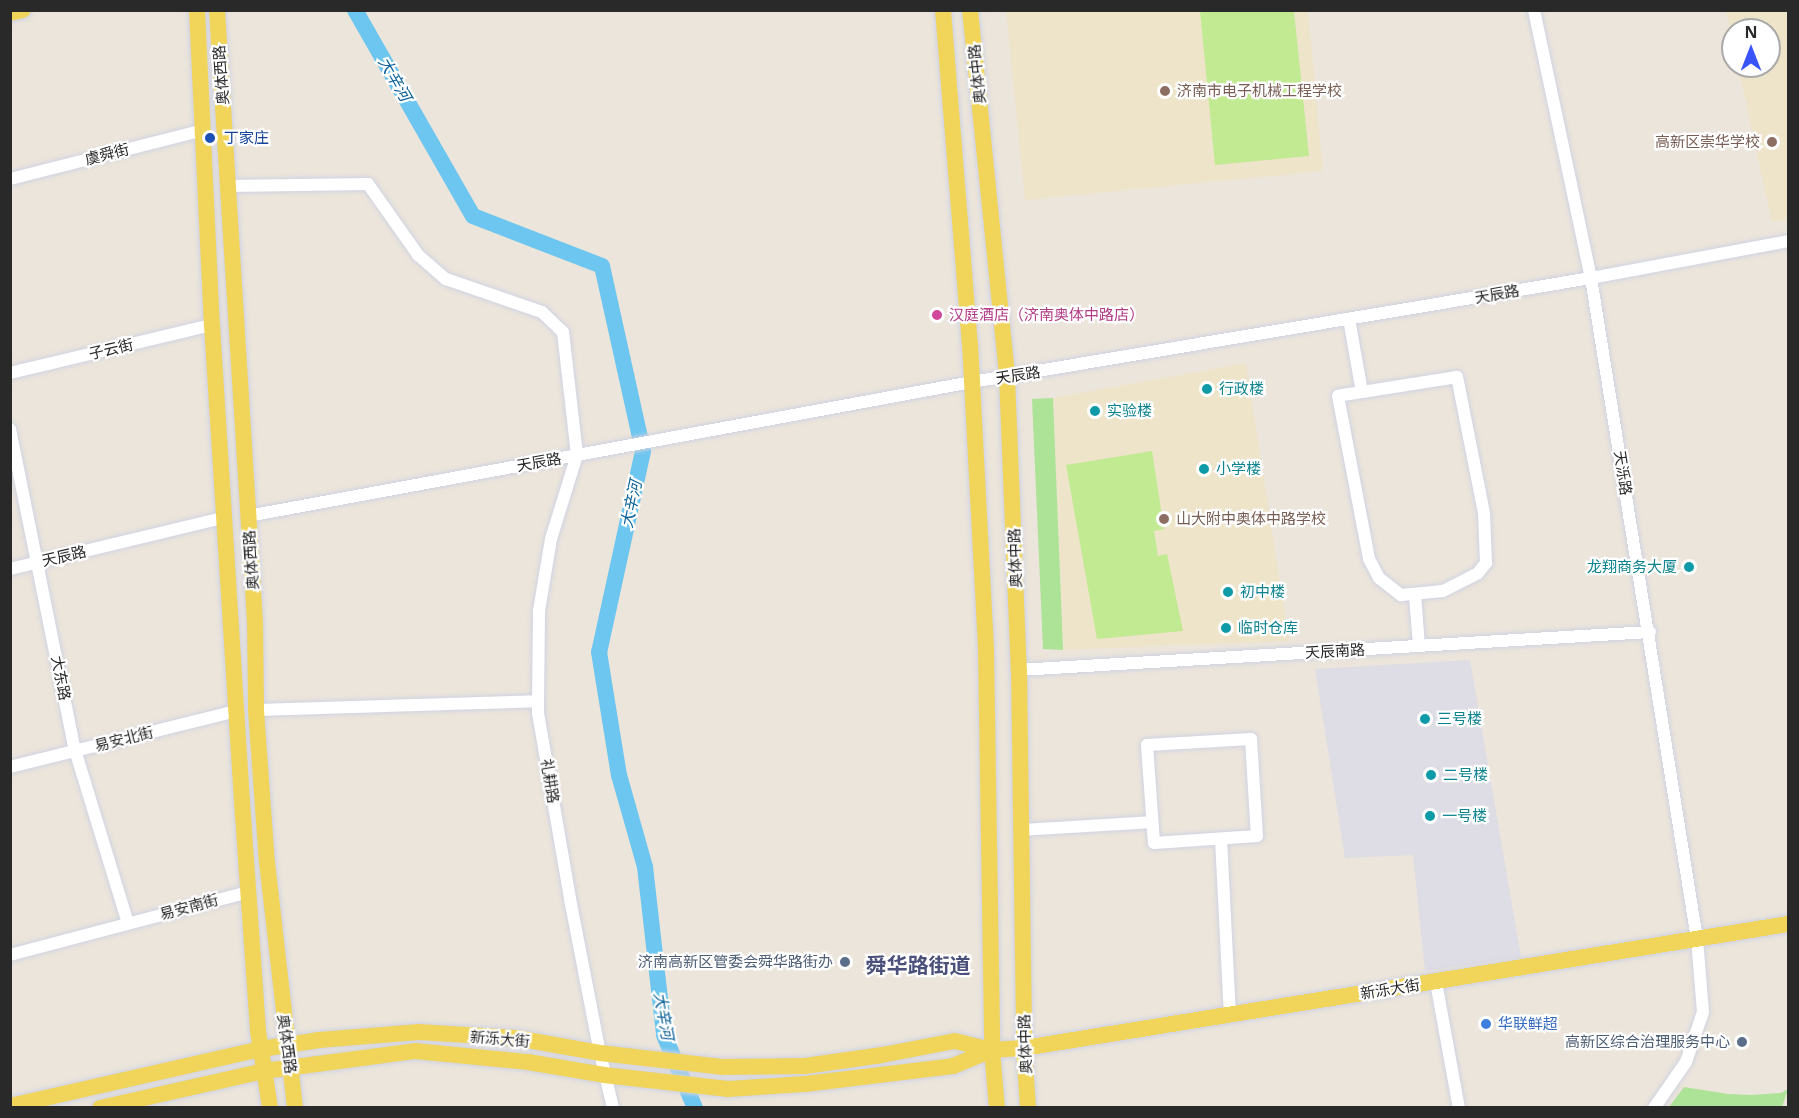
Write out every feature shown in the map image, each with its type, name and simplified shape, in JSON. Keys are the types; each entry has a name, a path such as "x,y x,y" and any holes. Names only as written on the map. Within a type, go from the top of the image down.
{"main road":[{"path":"10,13 23,10"},
{"name":"奥体西路","path":"197,10 223,518 261,1049 270,1107"},
{"name":"奥体西路","path":"217,10 255,622 256,710 267,862 296,1107"},
{"name":"奥体中路","path":"943,10 972,382 986,648 992,1050 997,1107"},
{"name":"奥体中路","path":"970,10 1007,377 1019,670 1024,1048 1028,1107"},
{"name":"新泺大街","path":"10,1106 261,1049 319,1040 419,1032 516,1038 600,1053 722,1067 805,1066 882,1055 955,1041 992,1050 1024,1048 1788,924"},
{"name":"新泺大街","path":"100,1107 264,1071 415,1051 528,1062 604,1075 720,1088 805,1084 953,1066 992,1050"}],"street":[{"name":"天泺路","path":"1534,10 1591,278 1650,632 1697,939 1703,1012 1686,1062 1654,1107"},
{"name":"虞舜街","path":"10,179 204,130"},
{"path":"228,186 368,184 418,255 446,279 542,312 563,332 577,455"},
{"name":"天辰路","path":"248,516 972,382 1591,278 1788,241"},
{"path":"1349,319 1362,392"},
{"name":"子云街","path":"10,373 212,325"},
{"path":"1456,377 1484,513 1486,563 1478,573 1443,591 1415,595 1401,595 1379,578 1369,559 1338,396 1362,392 1456,377"},
{"name":"大东路","path":"10,429 75,750 128,923"},
{"name":"礼耕路","path":"577,455 551,539 539,610 538,701 568,887 604,1075 613,1107"},
{"name":"天辰路","path":"10,569 223,518"},
{"path":"1415,595 1419,646"},
{"name":"天辰南路","path":"1019,670 1650,632"},
{"path":"256,710 538,701"},
{"name":"易安北街","path":"10,766 237,711"},
{"path":"1251,739 1257,836 1154,843 1152,822 1147,745 1251,739"},
{"path":"1021,830 1152,822"},
{"path":"1221,839 1230,1014"},
{"name":"易安南街","path":"10,955 249,892"},
{"path":"1436,982 1459,1107"}],"shaded area":[{"name":"济南市电子机械工程学校","path":"1006,11 1308,11 1323,171 1025,200"},
{"name":"高新区崇华学校","path":"1726,11 1788,11 1788,219 1772,222 1741,78 1781,78 1781,18 1728,18"},
{"name":"山大附中奥体中路学校","path":"1246,363 1289,641 1063,650 1053,398"},
{"path":"1470,660 1521,957 1425,971 1413,855 1345,858 1315,669"}],"green space":[{"path":"1200,11 1294,11 1309,156 1215,165"},
{"path":"1053,398 1063,650 1043,649 1032,399"},
{"path":"1152,451 1164,529 1154,531 1158,556 1167,554 1183,631 1097,639 1066,465"},
{"path":"1684,1087 1728,1094 1752,1095 1781,1093 1788,1089 1782,1107 1669,1107"}],"waterway":[{"name":"大辛河","path":"355,10 473,216 602,266 643,451 599,652 619,775 645,867 664,1035 695,1108"}],"place":[{"name":"济南市电子机械工程学校","path":"1165,91"},
{"name":"丁家庄","path":"210,138"},
{"name":"高新区崇华学校","path":"1772,142"},
{"name":"汉庭酒店（济南奥体中路店）","path":"937,315"},
{"name":"行政楼","path":"1207,389"},
{"name":"实验楼","path":"1095,411"},
{"name":"小学楼","path":"1204,469"},
{"name":"山大附中奥体中路学校","path":"1164,519"},
{"name":"龙翔商务大厦","path":"1689,567"},
{"name":"初中楼","path":"1228,592"},
{"name":"临时仓库","path":"1226,628"},
{"name":"三号楼","path":"1425,719"},
{"name":"二号楼","path":"1431,775"},
{"name":"一号楼","path":"1430,816"},
{"name":"济南高新区管委会舜华路街办","path":"845,962"},
{"name":"华联鲜超","path":"1486,1024"},
{"name":"高新区综合治理服务中心","path":"1742,1042"}],"district":[{"name":"舜华路街道","path":"918,965"}]}
